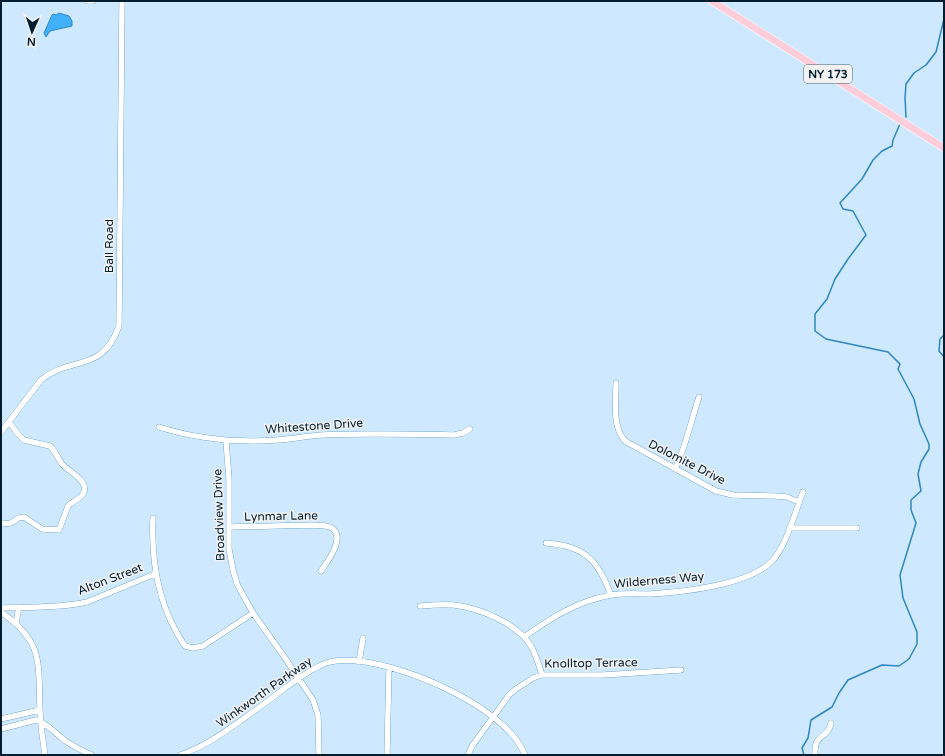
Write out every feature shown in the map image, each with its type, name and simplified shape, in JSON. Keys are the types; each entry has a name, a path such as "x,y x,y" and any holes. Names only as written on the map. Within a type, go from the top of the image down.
{"main road":[{"name":"NY 173","path":"712,1 944,148"}],"street":[{"path":"87,1 93,1"},
{"name":"Ball Road","path":"1,432 41,380 56,371 102,354 109,346 120,326 122,1"},
{"name":"Dolomite Drive","path":"616,384 616,421 622,438 625,441 708,487 724,493 788,497 799,502"},
{"path":"675,469 687,439 692,416 699,397"},
{"path":"1,524 10,524 18,518 24,517 42,529 59,530 68,506 71,502 82,497 85,488 82,482 63,464 50,446 24,440 9,422"},
{"name":"Whitestone Drive","path":"159,427 178,433 226,441 275,440 320,435 454,435 463,433 470,429"},
{"name":"Broadview Drive","path":"226,441 229,479 229,527 232,570 237,584 253,613 283,654 313,700 318,715 318,755"},
{"name":"Wilderness Way","path":"524,637 545,622 568,609 611,595 667,592 702,588 719,585 755,574 764,569 776,556 803,492"},
{"path":"153,518 152,536 155,574 161,595 185,646 196,648 203,646 253,613"},
{"name":"Lynmar Lane","path":"229,527 313,525 332,528 337,536 337,542 321,571"},
{"path":"789,528 857,528"},
{"path":"546,543 568,546 588,556 601,571 611,595"},
{"name":"Alton Street","path":"1,608 56,607 87,602 155,574"},
{"path":"420,606 454,605 479,610 508,625 524,637 530,645 542,675"},
{"path":"16,623 19,608"},
{"path":"1,612 16,623 28,638 37,657 41,721 46,755"},
{"path":"359,662 363,638"},
{"name":"Winkworth Parkway","path":"180,755 218,738 299,678 332,661 359,662 389,668 416,675 432,682 476,704 511,734 525,755"},
{"path":"387,755 389,668"},
{"name":"Knolltop Terrace","path":"468,755 472,746 504,701 516,689 533,678 542,675 643,674 681,670"},
{"path":"1,719 40,710"},
{"path":"1,729 36,720 41,721 64,739 82,751 92,755"},
{"path":"815,755 816,741 828,731 831,724"}],"water":[{"path":"59,13 69,16 72,21 72,26 50,31 46,37 44,33 52,15"}],"waterway":[{"path":"906,117 906,84 914,73 926,65 936,52 944,19"},
{"path":"804,755 802,748 808,738 811,720 832,707 848,680 882,665 899,666 909,659 917,644 917,632 903,598 900,575 916,523 911,510 911,500 921,491 918,474 921,462 929,449 929,444 920,424 914,399 898,369 900,364 888,352 826,339 815,331 815,314 827,299 835,279 866,235 853,211 843,209 840,203 862,179 873,160 882,151 892,146 900,124"},
{"path":"944,335 940,339 939,351 944,357"}]}
